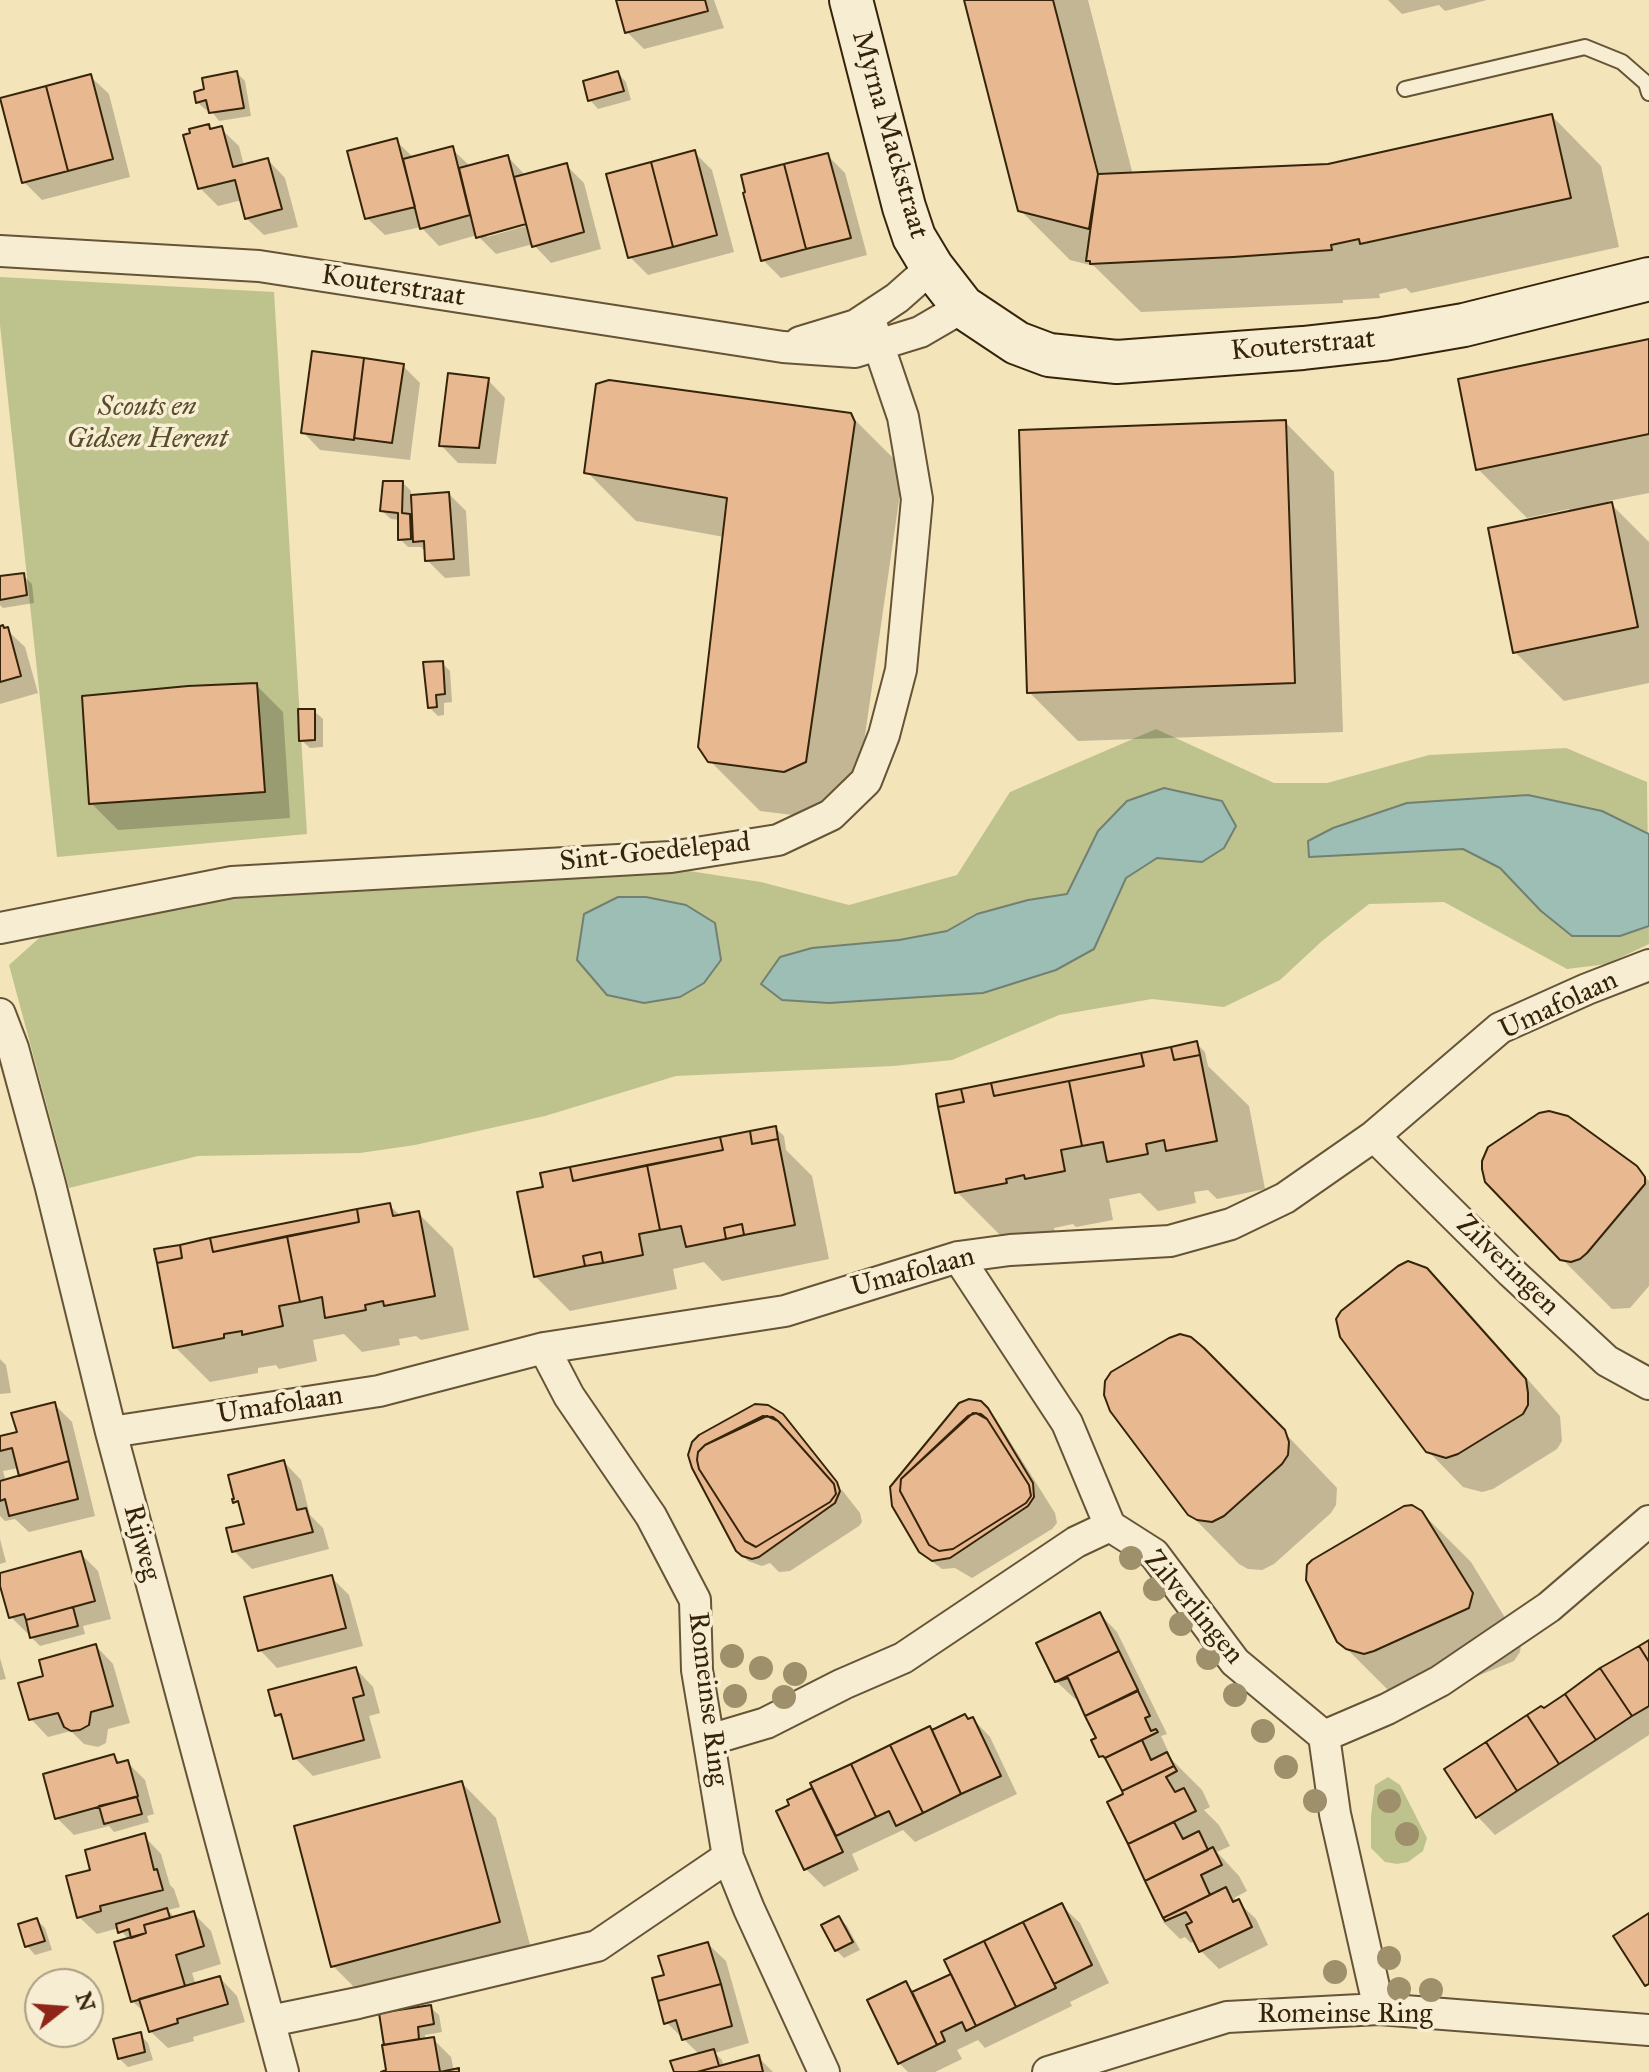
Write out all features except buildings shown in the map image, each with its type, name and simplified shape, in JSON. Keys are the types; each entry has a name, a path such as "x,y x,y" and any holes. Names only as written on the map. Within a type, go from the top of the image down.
{"street":[{"name":"Myrna Mackstraat","path":"851,0 904,207 914,237 932,267"},
{"name":"Kouterstraat","path":"0,251 259,266 783,347 856,325 874,331 920,332 963,307"},
{"name":"Kouterstraat","path":"874,331 897,298 932,267 963,307 1017,343 1049,355 1117,362 1383,339 1464,325 1649,279"},
{"name":"Sint-Goedelepad","path":"0,928 232,882 671,857 778,840 831,815 866,781 884,735 901,670 917,499 903,417 874,331"},
{"name":"Umafolaan","path":"111,1432 379,1391 544,1348 785,1311 958,1257 1010,1250 1170,1241 1231,1224 1285,1198 1374,1136 1500,1028 1649,965"},
{"name":"Rijweg","path":"0,1014 13,1048 50,1184 111,1432 283,2072"},
{"name":"Zilveringen","path":"1374,1136 1511,1272 1607,1361 1649,1384"},
{"path":"709,1740 766,1723 903,1658 1076,1542 1110,1526 1067,1423 958,1257"},
{"name":"Romeinse Ring","path":"544,1348 569,1396 651,1516 695,1600 697,1670 728,1857 824,2072"},
{"path":"1379,2009 1335,1814 1324,1736 1387,1709 1440,1681 1549,1607 1649,1521"},
{"name":"Zilverlingen","path":"1110,1526 1154,1554 1235,1662 1324,1736"},
{"path":"270,2021 597,1946 728,1857"},
{"name":"Romeinse Ring","path":"1048,2072 1227,2017 1379,2009 1649,2030"}],"lane":[{"path":"1405,89 1585,47 1622,62 1646,83 1649,93"}],"green space":[{"name":"Scouts en Gidsen Herent","path":"0,277 274,292 307,834 57,857 0,325"},
{"path":"1156,729 1274,783 1327,783 1429,755 1566,748 1647,782 1649,944 1607,964 1567,969 1444,902 1369,904 1280,980 1224,1007 1152,999 1059,1015 952,1060 893,1066 676,1076 545,1116 415,1145 360,1153 198,1156 69,1188 9,965 47,931 225,896 676,869 761,882 849,905 957,875 1010,792"},
{"path":"1388,1777 1400,1785 1427,1838 1423,1851 1408,1862 1397,1864 1385,1862 1371,1848 1375,1785"}],"water":[{"path":"1164,788 1222,801 1236,826 1224,848 1202,862 1157,858 1126,878 1094,949 1056,970 983,993 829,1003 782,1000 761,984 780,957 812,948 899,940 947,931 977,914 1028,900 1067,894 1098,831 1127,801"},
{"path":"1528,795 1602,811 1649,834 1649,926 1620,936 1572,936 1541,911 1500,868 1463,849 1309,857 1308,841 1333,828 1407,803"},
{"path":"618,897 646,897 686,905 715,923 721,960 704,983 680,997 644,1003 607,995 577,960 584,914"}]}
